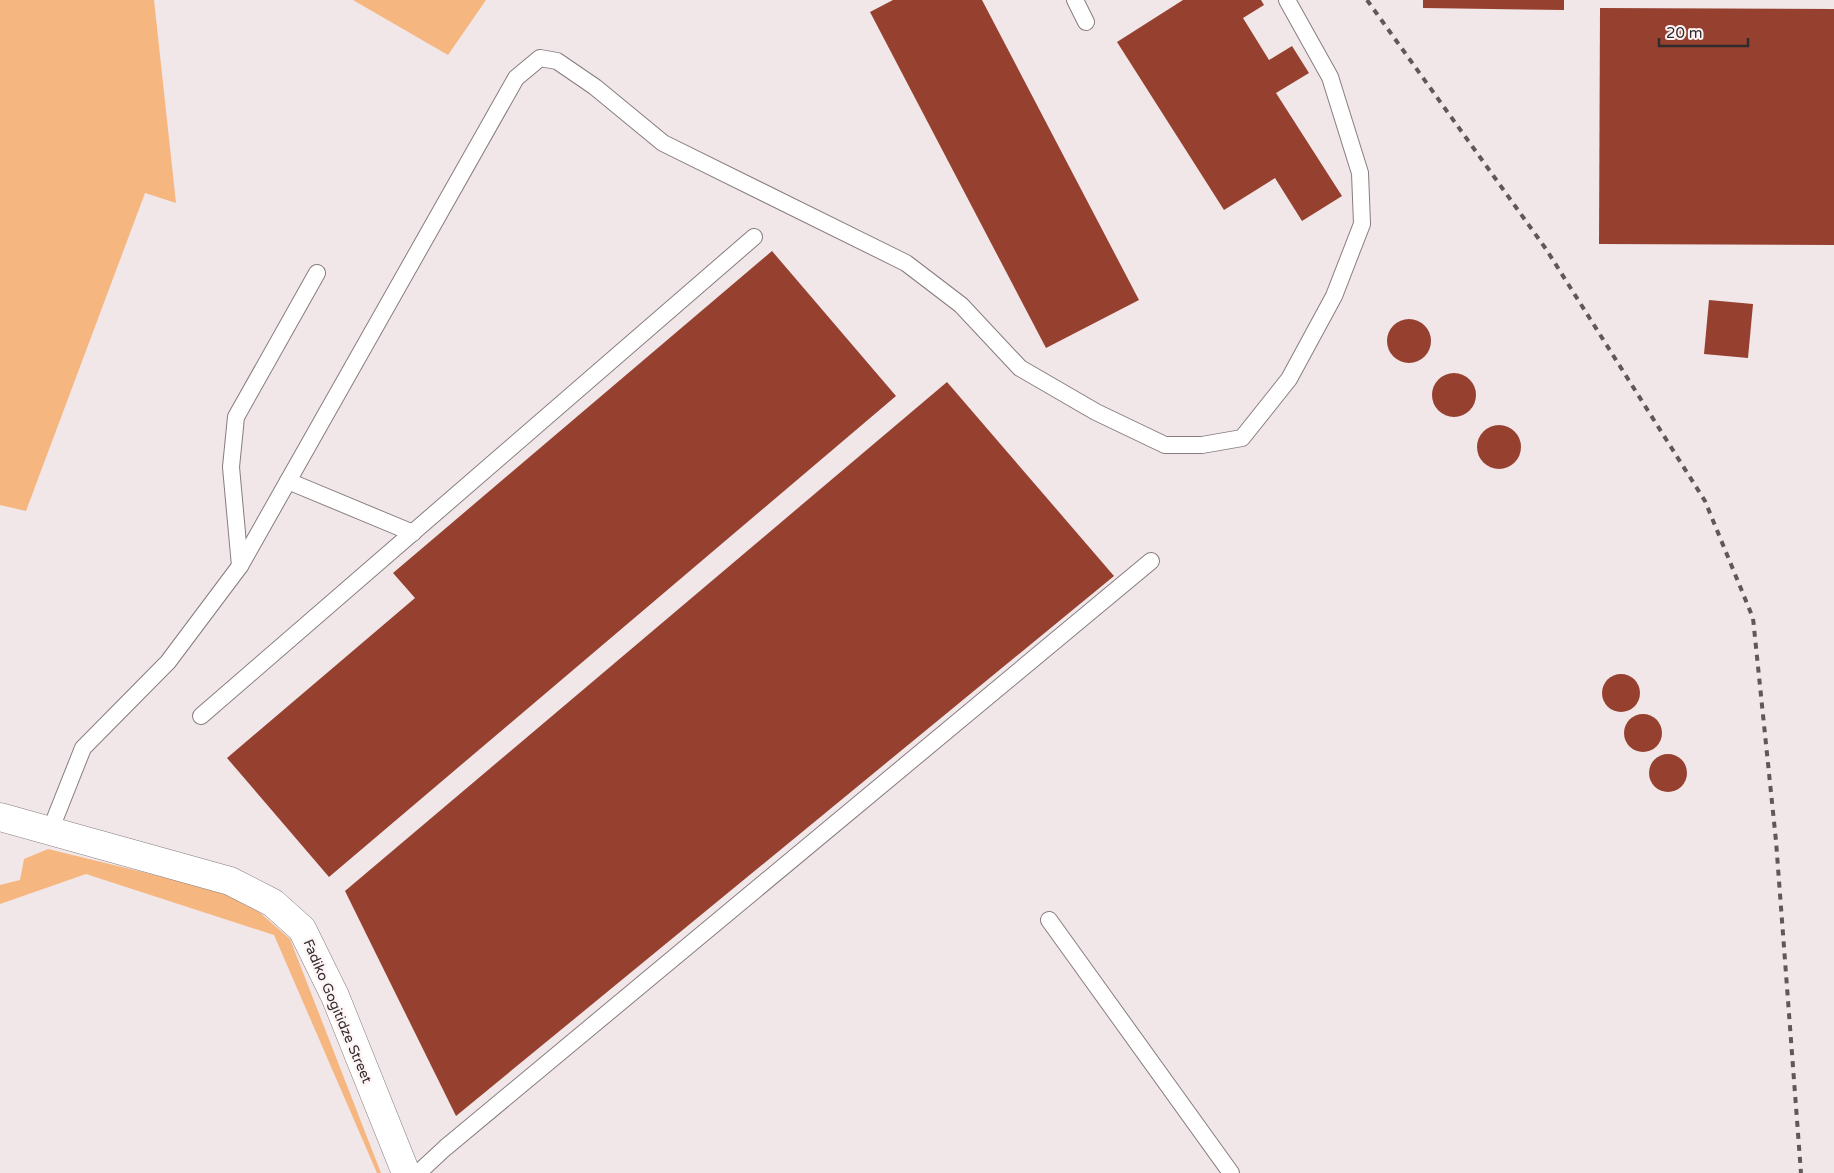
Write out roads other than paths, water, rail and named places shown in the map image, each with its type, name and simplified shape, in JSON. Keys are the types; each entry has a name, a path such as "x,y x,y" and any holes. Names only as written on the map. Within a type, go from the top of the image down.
{"street":[{"name":"Fadiko Gogitidze Street","path":"0,817 230,881 273,903 302,929 334,996 406,1173"}],"lane":[{"path":"1075,0 1086,22"},
{"path":"50,831 83,748 168,662 240,566 516,78 540,58 556,61 595,87 663,143 906,263 961,305 1020,368 1096,412 1166,445 1202,445 1242,438 1289,379 1334,296 1362,224 1360,173 1330,77 1287,0"},
{"path":"201,716 754,238"},
{"path":"240,566 231,468 236,417 317,273"},
{"path":"288,481 413,533"},
{"path":"418,1173 445,1148 1151,561"},
{"path":"1049,920 1231,1173"}],"railway":[{"path":"1367,0 1546,249 1705,501 1753,618 1776,841 1801,1173"}]}
